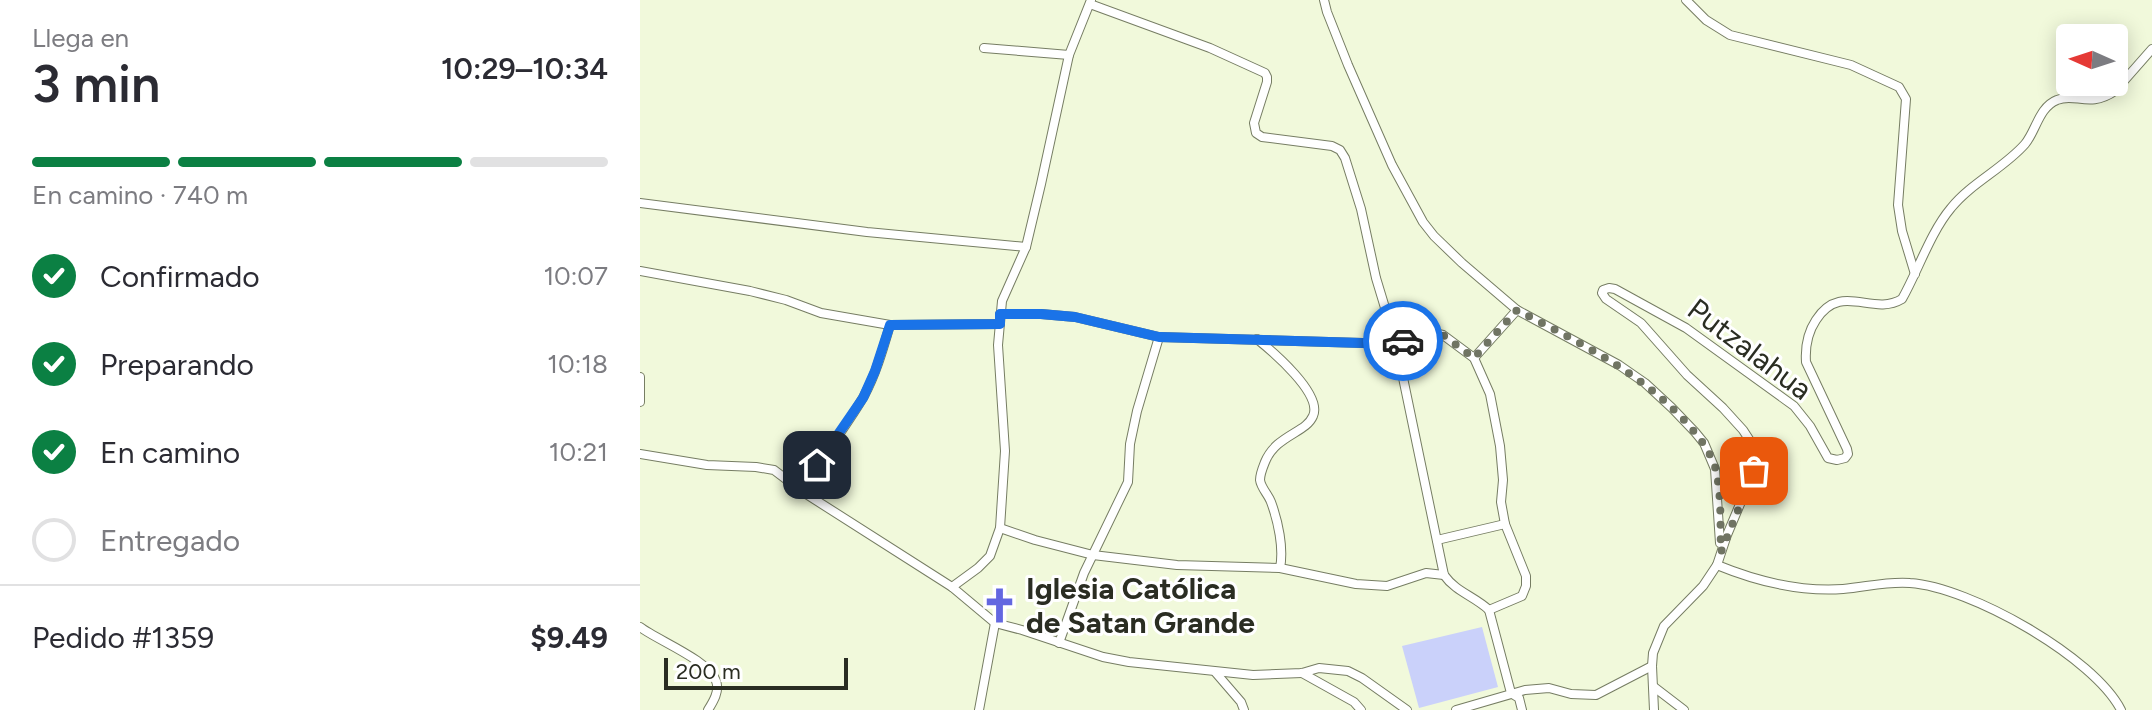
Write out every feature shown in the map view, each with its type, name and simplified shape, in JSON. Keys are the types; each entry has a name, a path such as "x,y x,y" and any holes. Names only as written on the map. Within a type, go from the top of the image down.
{"street":[{"path":"1324,0 1348,65 1392,165 1434,236 1517,310 1619,365 1645,383 1704,443 1717,478 1721,552"},
{"path":"1686,0 1706,20 1730,35 1851,65 1899,87 1906,99 1898,205 1915,275"},
{"path":"952,587 990,556 1000,528 1005,451 998,345 1000,319 1007,288 1026,247 1069,55 1091,2 1265,73 1267,82 1254,123 1256,133 1262,137 1320,144 1340,150 1345,158 1396,344 1444,575 1458,590 1478,600 1489,610 1511,693 1519,698 1522,710"},
{"path":"984,48 1069,55"},
{"name":"Putzalahua","path":"1654,710 1652,666 1655,647 1664,626 1703,586 1717,565 1757,458 1743,430 1723,408 1687,375 1641,323 1606,299 1603,290 1615,289 1686,328 1794,406 1828,458 1845,458 1847,449 1806,362 1805,350 1810,329 1819,315 1838,301 1885,305 1902,299 1950,208 2025,144 2046,109 2057,100 2089,101 2108,96 2152,49"},
{"path":"640,203 867,232 1026,247"},
{"path":"640,271 750,291 821,313 890,325 1041,314 1075,317 1159,337 1396,344 1429,332 1443,335 1474,358 1490,394 1500,446 1501,502 1505,524 1526,576 1522,596 1489,610"},
{"path":"1474,358 1517,310"},
{"path":"803,492 817,465 863,398 890,325"},
{"path":"1059,643 1093,555 1128,482 1130,444 1137,411 1159,337"},
{"path":"1257,339 1296,376 1315,406 1310,421 1277,443 1260,476 1273,505 1282,551 1280,568"},
{"path":"640,377 640,402"},
{"path":"640,454 707,465 774,470 803,492 952,587 995,623 1116,659 1215,673 1302,673 1319,668 1348,671 1407,710"},
{"path":"1437,540 1505,524"},
{"path":"1000,528 1093,555 1177,565 1280,568 1373,586 1387,586 1426,573 1444,575"},
{"path":"1426,573 1441,556"},
{"path":"1717,565 1766,581 1809,589 1909,582 1946,590 2029,627 2050,641 2107,687 2121,710"},
{"path":"979,710 995,623"},
{"path":"640,627 709,670 716,679 717,690 708,710"},
{"path":"1456,710 1525,690 1549,688 1571,694 1596,695 1652,666"},
{"path":"1215,673 1241,702 1244,710"},
{"path":"1302,673 1354,702 1361,710"},
{"path":"1654,687 1684,710"}],"shaded area":[{"path":"1482,627 1498,687 1419,708 1402,646"}],"way so far":[{"path":"1403,341 1429,332 1443,335 1474,358 1517,310 1619,365 1645,383 1704,443 1717,478 1721,552 1754,471"}],"place":[{"name":"Iglesia Católica de Satan Grande","path":"1000,605"}],"route":[{"path":"817,465 863,398 890,325 1000,324 1000,314 1041,314 1075,317 1159,337 1396,344 1403,341"}]}
